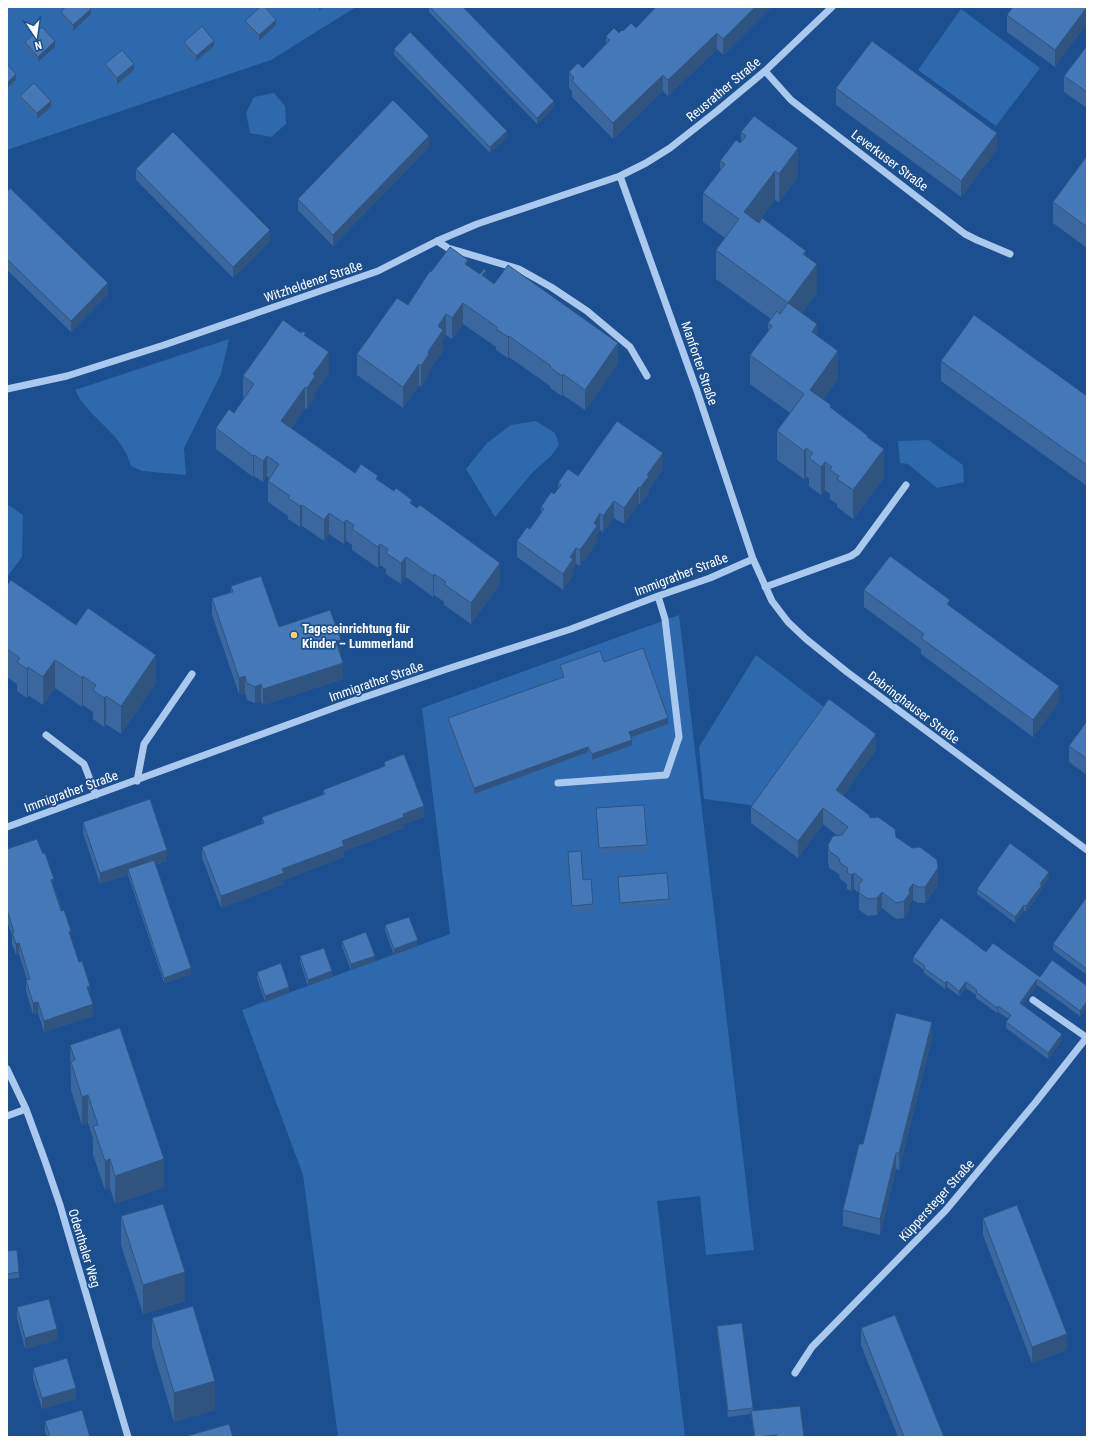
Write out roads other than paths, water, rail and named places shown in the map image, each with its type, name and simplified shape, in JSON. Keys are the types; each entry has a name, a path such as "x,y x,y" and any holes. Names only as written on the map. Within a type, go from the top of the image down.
{"street":[{"name":"Reusrather Straße","path":"620,176 646,163 670,148 717,111 765,70 832,7"},
{"name":"Leverkuser Straße","path":"765,70 791,100 966,234 1010,254"},
{"name":"Witzheldener Straße","path":"7,389 67,376 164,345 378,271 437,241 477,224 620,176"},
{"name":"Manforter Straße","path":"620,176 697,391 754,559"},
{"path":"437,241 448,248 519,269 551,287 586,311 630,348 647,376"},
{"path":"765,587 851,556 857,552 906,485"},
{"name":"Dabringhauser Straße","path":"754,559 772,601 788,622 806,639 847,672 1087,850"},
{"name":"Immigrather Straße","path":"7,827 96,796 350,702 571,629 710,578 754,559"},
{"path":"558,783 666,775 679,737 665,619 658,596"},
{"path":"137,781 144,744 192,674"},
{"path":"46,734 84,764 96,796"},
{"path":"1033,1000 1087,1037"},
{"name":"Küppersteger Straße","path":"795,1373 812,1347 946,1210 1035,1103 1087,1037"},
{"name":"Odenthaler Weg","path":"7,1069 26,1110 60,1205 128,1437"},
{"path":"7,1116 26,1110"}],"place":[{"name":"Tageseinrichtung für Kinder – Lummerland","path":"294,635"}]}
